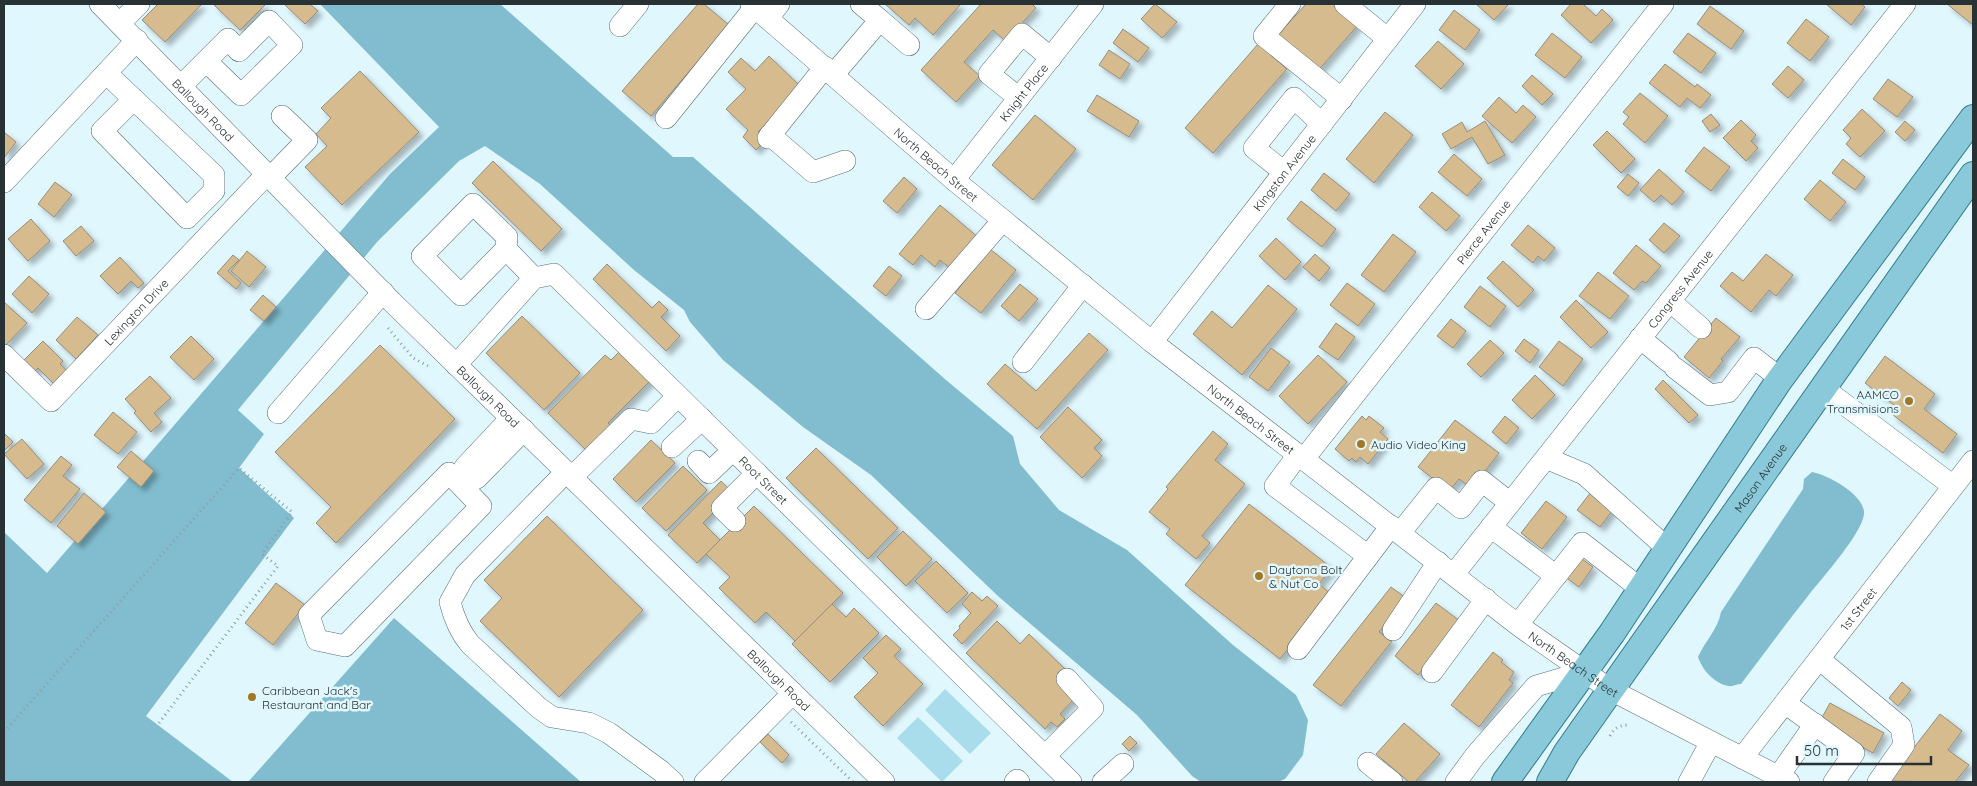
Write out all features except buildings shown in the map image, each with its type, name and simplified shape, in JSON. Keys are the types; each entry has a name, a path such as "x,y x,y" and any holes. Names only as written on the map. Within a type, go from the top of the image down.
{"main road":[{"path":"1506,782 1668,549 1781,379 1973,118"},
{"name":"Mason Avenue","path":"1550,782 1567,752 1973,175"}],"street":[{"name":"Ballough Road","path":"100,4 456,365 884,782"},
{"path":"120,23 139,4"},
{"path":"620,26 638,4"},
{"path":"861,4 909,45"},
{"path":"1290,4 1264,36 1342,99"},
{"path":"1345,4 1388,38"},
{"name":"Kingston Avenue","path":"1152,342 1415,4"},
{"name":"Pierce Avenue","path":"1368,556 1275,486 1301,458 1663,4"},
{"name":"Congress Avenue","path":"1394,630 1446,568 1491,526 1510,504 1905,4"},
{"name":"Knight Place","path":"954,180 1051,58 1086,6"},
{"path":"666,118 763,8"},
{"name":"North Beach Street","path":"763,8 829,71 954,180 1152,342 1518,624 1611,690 1784,780"},
{"path":"845,161 813,172 769,137 829,71 880,20"},
{"path":"181,86 206,61 228,39 240,50 269,21 292,45 241,95 206,61"},
{"path":"1019,98 989,74 1022,34 1051,58"},
{"path":"4,182 137,40"},
{"path":"106,74 134,100 214,175 214,191 187,218 102,131 134,100"},
{"path":"1284,172 1254,148 1294,98 1322,124"},
{"path":"268,176 306,140 282,116"},
{"name":"Lexington Drive","path":"4,354 51,401 268,176"},
{"path":"926,309 1003,220"},
{"path":"456,365 534,278 506,249"},
{"name":"Root Street","path":"534,278 554,274 1072,782"},
{"path":"1023,362 1083,285"},
{"path":"278,413 383,292"},
{"path":"1670,301 1701,328"},
{"path":"1640,338 1710,395 1728,392 1754,358 1781,379"},
{"path":"1823,388 1953,486"},
{"path":"673,782 609,733 589,723 552,718 539,708 470,644 461,633 450,602 465,575 569,474 632,419 651,423 678,396"},
{"path":"672,447 702,419"},
{"path":"462,486 465,468 517,424"},
{"path":"698,462 710,473 733,450"},
{"path":"1546,458 1584,474 1668,549"},
{"name":"1st Street","path":"1742,758 1973,461"},
{"path":"449,473 462,486 481,506 345,646 317,640 309,615 449,473"},
{"path":"735,521 722,508 757,473"},
{"path":"1298,650 1368,556 1436,488 1461,508 1482,481 1510,504"},
{"path":"1491,526 1556,576"},
{"path":"1518,624 1582,542 1641,588"},
{"path":"1432,672 1486,598"},
{"path":"1819,659 1901,727 1904,745 1878,782"},
{"path":"1456,782 1475,756 1536,686 1584,672"},
{"path":"1044,756 1093,708 1067,679"},
{"path":"705,782 793,693"},
{"path":"1785,702 1854,753 1834,782"},
{"path":"1784,780 1815,724"},
{"path":"1689,782 1711,742"},
{"path":"1368,763 1392,782"},
{"path":"1103,782 1123,764"},
{"path":"1015,782 1017,780 1019,782"}],"path":[{"path":"4,732 239,468 292,512 262,554 278,566 158,723"},
{"path":"1610,736 1619,726 1627,725"}],"shaded area":[{"path":"320,4 500,4 673,157 693,157 946,380 1013,436 1020,464 1059,510 1127,550 1233,645 1296,695 1308,720 1303,755 1285,779 1278,782 1201,782 1192,776 1137,715 999,597 871,475 803,427 723,360 690,322 684,310 634,270 540,184 485,146 459,161 377,242 238,410 264,434 239,468 294,518 146,716 233,782 4,782 4,532 47,573 390,174 439,127"},
{"path":"1812,472 1835,481 1851,492 1862,505 1864,512 1862,520 1850,543 1741,684 1724,685 1709,675 1698,657 1717,624 1721,612 1803,489 1804,479"},
{"path":"394,618 581,782 248,782"},
{"path":"945,689 991,733 970,754 925,710"},
{"path":"918,717 963,761 942,782 897,738"}],"place":[{"name":"AAMCO Transmisions","path":"1909,401"},
{"name":"Audio Video King","path":"1361,444"},
{"name":"Daytona Bolt & Nut Co","path":"1259,576"},
{"name":"Caribbean Jack's Restaurant and Bar","path":"252,697"}]}
